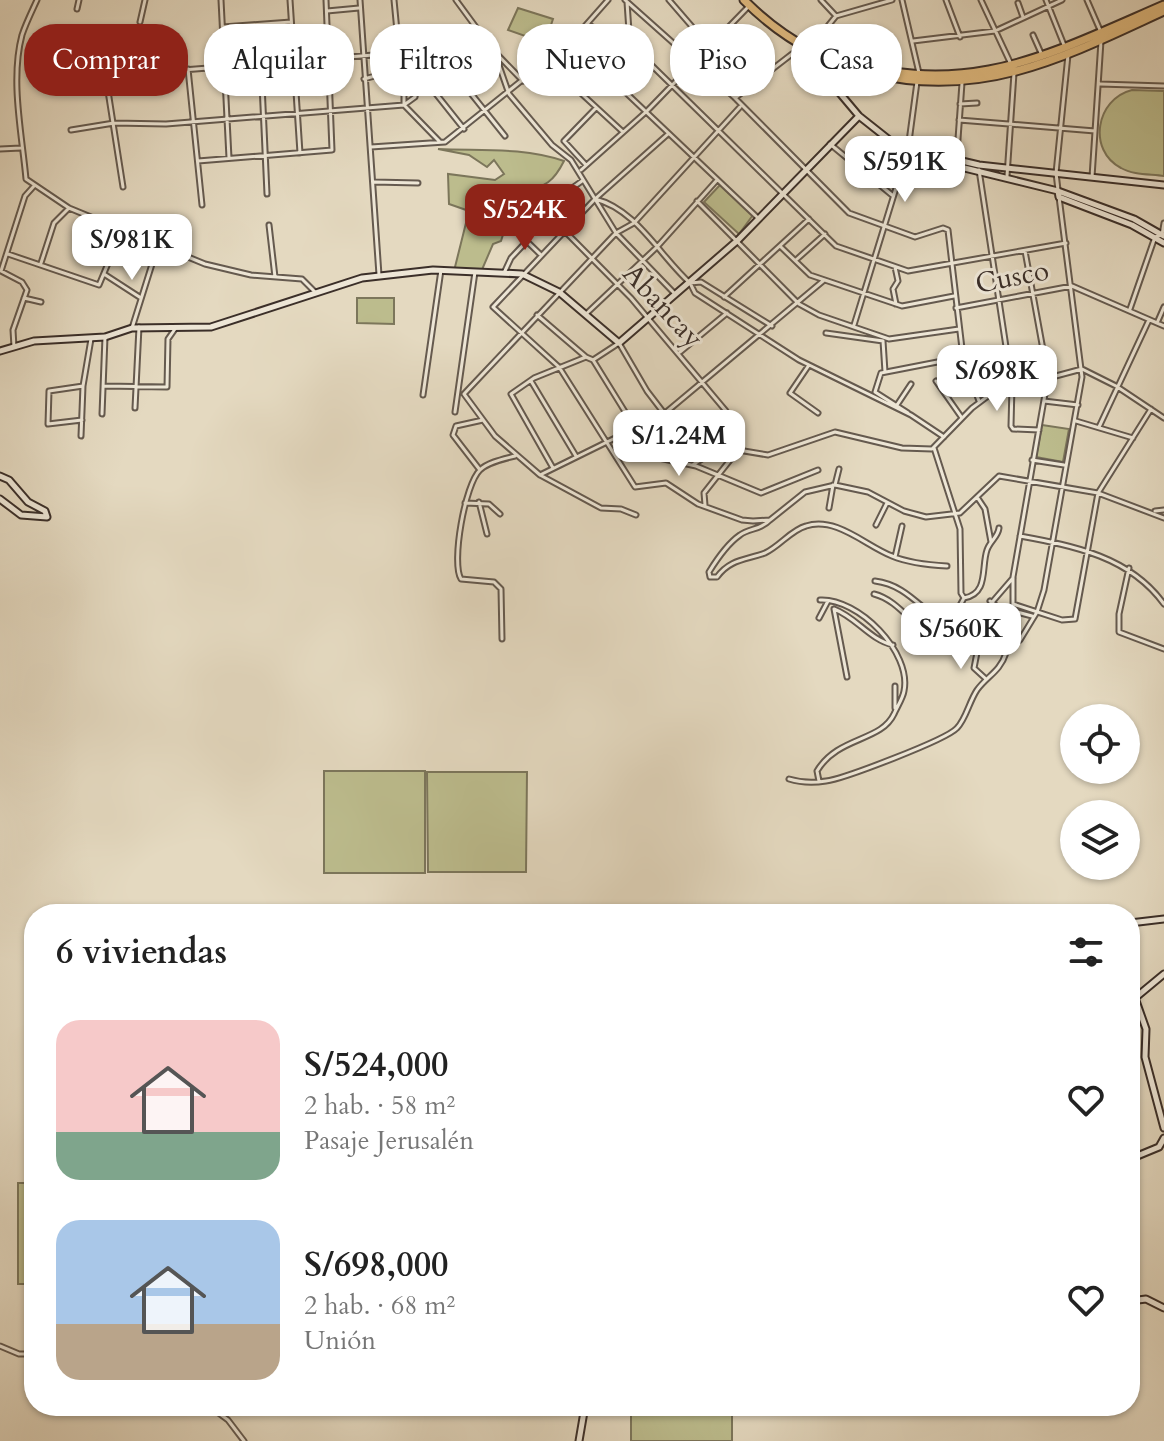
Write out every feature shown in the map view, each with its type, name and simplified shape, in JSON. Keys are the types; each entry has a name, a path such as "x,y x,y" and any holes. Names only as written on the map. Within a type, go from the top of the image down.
{"highway":[{"path":"747,3 791,37"},
{"path":"902,76 918,79 962,78 1013,69 1066,50 1164,5"},
{"path":"1101,35 1164,11"},
{"path":"1013,69 1066,50"}],"street":[{"path":"37,0 22,35 20,55 21,148 26,179 69,208 215,268 307,281 316,293"},
{"path":"77,9 79,0"},
{"path":"140,22 145,0"},
{"path":"221,0 222,24"},
{"path":"263,24 291,22 290,0"},
{"path":"326,0 328,24"},
{"path":"360,0 379,275"},
{"path":"394,0 396,24"},
{"path":"456,0 474,24"},
{"path":"587,24 608,0"},
{"path":"669,0 692,24"},
{"path":"821,0 836,16"},
{"path":"828,24 836,16 892,0"},
{"path":"854,325 908,152 918,79 913,41 902,0"},
{"path":"946,0 960,37"},
{"path":"981,0 1013,69 1007,176"},
{"path":"913,41 995,31 1047,2 1062,0"},
{"path":"1087,0 1101,35 1092,178"},
{"path":"626,1 628,24"},
{"path":"626,1 670,42"},
{"path":"1020,640 1037,612 1054,542 1082,369 1056,173 1066,50 1047,2"},
{"path":"730,24 747,3"},
{"path":"1018,3 1023,17"},
{"path":"327,11 361,8"},
{"path":"1033,35 1043,56"},
{"path":"354,55 370,54"},
{"path":"501,58 517,75"},
{"path":"202,205 196,121 188,69 204,68"},
{"path":"654,70 836,246 908,271 1066,243"},
{"path":"501,71 509,94 580,172 616,233 675,295"},
{"path":"364,79 370,77"},
{"path":"956,163 962,78"},
{"path":"1099,84 1164,86"},
{"path":"580,172 647,111 669,85"},
{"path":"371,147 426,146 445,142 517,87"},
{"path":"109,96 123,187"},
{"path":"228,96 229,158"},
{"path":"263,96 267,194"},
{"path":"297,96 300,153"},
{"path":"198,161 332,150 332,96"},
{"path":"404,96 404,105 439,141"},
{"path":"71,130 114,123 153,125 230,116 404,105 415,96"},
{"path":"438,96 464,129"},
{"path":"473,96 505,136"},
{"path":"585,96 623,132"},
{"path":"631,96 668,134 697,156 758,218"},
{"path":"733,96 740,107 807,168 849,213 915,237 946,229 950,236 954,296 963,357 979,401"},
{"path":"841,96 859,116 908,152 1007,176 1134,219 1163,235"},
{"path":"960,104 977,103"},
{"path":"586,165 564,141 597,107"},
{"path":"636,515 621,509 601,508 540,475 515,456 464,397 465,391 616,233 634,223 740,107"},
{"path":"593,360 649,319 738,240 859,116"},
{"path":"959,120 1095,131"},
{"path":"668,134 595,199 493,307 559,367 635,487 666,483 705,505 742,520 770,520"},
{"path":"830,144 893,195"},
{"path":"0,149 21,148"},
{"path":"979,168 1008,168 1164,185"},
{"path":"979,168 1012,386 1013,429 1039,430"},
{"path":"586,314 657,247 718,179"},
{"path":"543,209 583,180"},
{"path":"374,182 418,183"},
{"path":"14,347 13,330 24,298 25,284 1,274 25,196 34,186"},
{"path":"1058,194 1164,243"},
{"name":"Abancay","path":"532,198 680,352 726,411"},
{"path":"595,199 607,202 634,223 690,283 695,293 809,365 911,415"},
{"path":"697,201 763,264 799,304 819,315 854,325 884,339"},
{"path":"41,263 54,223 69,208"},
{"path":"724,297 809,219"},
{"path":"508,223 541,255"},
{"path":"1163,235 1164,223"},
{"path":"269,225 275,277"},
{"path":"8,254 99,285 122,230"},
{"path":"796,260 825,234"},
{"path":"1155,237 1163,235"},
{"path":"1129,310 1155,237"},
{"path":"504,273 511,258 527,241"},
{"path":"132,328 158,245"},
{"path":"781,247 810,275 896,304 908,305 954,296"},
{"path":"1025,251 1048,377 1013,577 1012,602 1062,620 1075,619 1098,493 1151,409"},
{"path":"895,267 898,281 893,289 896,304"},
{"path":"423,395 441,270"},
{"path":"0,351 46,341 105,337 139,327 211,327 379,275 441,270 522,274 559,292 619,343 664,414 681,429 738,450 768,455 835,432 902,448 934,448 979,401 1012,386 1082,369 1116,386 1164,418"},
{"path":"455,412 475,272"},
{"path":"104,274 141,298"},
{"path":"540,475 664,414 761,336 823,281"},
{"path":"690,283 701,282 772,326"},
{"name":"Cusco","path":"956,308 1072,286 1164,326"},
{"path":"24,298 41,302"},
{"path":"1157,323 1164,307"},
{"path":"680,352 727,313"},
{"path":"537,315 593,360 635,429 659,458 692,465 765,492 818,470"},
{"path":"1099,427 1149,320"},
{"path":"135,408 139,327"},
{"path":"104,386 167,387 168,339 175,329"},
{"path":"826,333 896,339 959,329"},
{"path":"102,414 105,337"},
{"path":"81,436 83,386 91,339"},
{"path":"884,339 885,372"},
{"path":"553,468 513,400 512,392 559,367 586,357"},
{"path":"945,438 875,392 876,381 885,372 963,357"},
{"path":"809,365 790,393 818,413"},
{"path":"531,381 576,457"},
{"path":"936,381 950,406 962,418"},
{"path":"897,405 911,384"},
{"path":"82,420 48,424 49,391 83,386"},
{"path":"1044,401 1078,405"},
{"path":"480,470 453,435 456,426 483,420"},
{"path":"1076,421 1133,438"},
{"path":"692,465 705,457 714,440"},
{"path":"934,448 956,514 961,539 961,590 964,598"},
{"path":"705,505 704,493 738,450"},
{"path":"502,639 501,589 494,582 461,579 458,574 465,503 480,470 515,456"},
{"path":"1032,460 1066,465"},
{"path":"829,508 839,469"},
{"path":"0,476 9,480 28,502 43,509 47,517 21,515 0,499"},
{"path":"947,566 895,557 838,528 820,524 797,530 769,550 738,560 723,568 717,577 710,577 715,563 734,540 770,520 805,492 834,485 868,492 926,517 956,514 977,497 994,477 1029,480 1098,493 1164,518"},
{"path":"977,497 985,509 991,542"},
{"path":"479,502 487,534"},
{"path":"876,525 887,502"},
{"path":"465,503 489,504 500,514"},
{"path":"1151,511 1164,510"},
{"path":"895,557 893,553 900,549 897,539 902,526"},
{"path":"949,626 964,598 971,596 982,585 991,542 999,528"},
{"path":"1020,536 1054,542 1129,568 1164,604"},
{"path":"1129,568 1119,614 1119,632 1164,649"},
{"path":"956,643 962,632 969,629 1013,577"},
{"path":"875,581 898,586 949,626 962,632"},
{"path":"874,594 889,601 932,637 944,643 956,643"},
{"path":"819,781 817,771 828,757 854,739 873,735 895,711 905,689 893,645 852,607 820,600"},
{"path":"819,618 829,600"},
{"path":"990,601 1009,616"},
{"path":"847,677 834,609 849,615 879,640 893,645"},
{"path":"789,779 819,781 844,777 942,739 957,728 986,679 997,674 1006,653 1001,640 1009,616 1017,612 1032,616"},
{"path":"969,629 980,637 974,668 986,679"},
{"path":"956,643 966,655"},
{"path":"895,686 895,711"},
{"path":"1140,922 1164,919"},
{"path":"1140,992 1164,974"},
{"path":"1140,1015 1146,1029 1145,1057 1164,1128"},
{"path":"1140,1155 1159,1147 1164,1138"},
{"path":"1140,1300 1146,1299 1164,1308"},
{"path":"0,1346 24,1354"},
{"path":"223,1416 244,1441"},
{"path":"579,1441 583,1416"}],"green space":[{"path":"518,8 553,19 551,24 517,24 517,33 508,30"},
{"path":"1132,90 1164,91 1164,176 1121,168 1110,160 1103,149 1100,126 1104,114 1110,103"},
{"path":"438,149 517,152 564,161 548,182 523,190 530,198 513,222 507,222 501,241 493,244 481,272 454,271 469,211 449,204 448,174 495,180 504,174 494,160 487,167 469,155"},
{"path":"720,185 753,215 739,234 704,202"},
{"path":"357,298 394,298 394,324 357,323"},
{"path":"1042,425 1069,429 1063,462 1036,457"},
{"path":"324,771 425,771 425,873 324,873"},
{"path":"427,772 527,772 526,872 428,872"},
{"path":"18,1183 24,1183 24,1284 18,1284"},
{"path":"631,1416 732,1416 732,1441 631,1441"}]}
